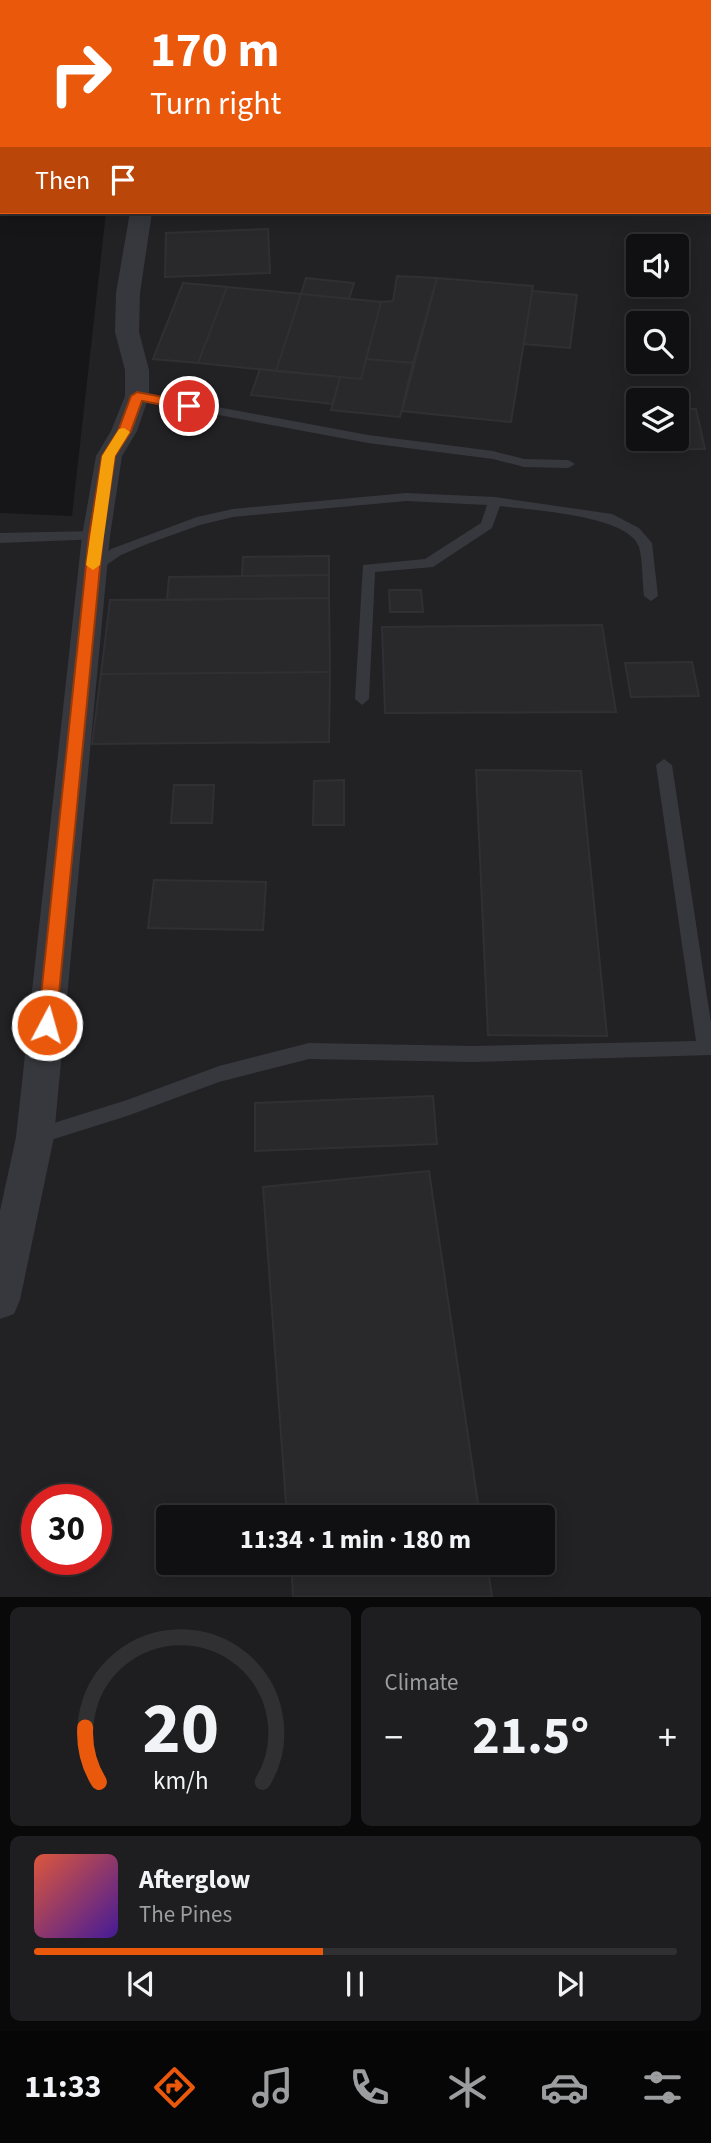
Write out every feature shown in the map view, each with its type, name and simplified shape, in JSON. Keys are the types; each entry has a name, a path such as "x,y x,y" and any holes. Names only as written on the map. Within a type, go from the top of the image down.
{"street":[{"path":"0,1300 36,1137 96,536 109,456 124,431 137,396 138,370 127,332 128,293 141,214"}],"lane":[{"path":"137,396 368,439 493,455 524,463 568,464"},
{"path":"93,569 116,552 142,541 197,521 233,513 406,497 495,501 607,517 621,523 645,543 651,596"},
{"path":"362,699 368,568 428,565 487,525 495,501"},
{"path":"0,538 96,536"},
{"path":"36,1137 127,1108 219,1074 309,1051 473,1054 706,1049 664,765"}],"shaded area":[{"path":"106,214 711,214 711,1597 0,1597 0,513 72,516"}],"building":[{"path":"268,229 270,273 165,277 166,233"},
{"path":"397,276 437,278 413,363 366,359 381,302 393,301"},
{"path":"306,278 354,283 349,299 301,294"},
{"path":"437,278 533,286 511,422 402,411"},
{"path":"183,283 227,287 198,363 153,359"},
{"path":"227,287 301,294 276,371 198,363"},
{"path":"532,291 577,295 570,348 524,344"},
{"path":"301,294 381,302 361,379 276,371"},
{"path":"366,359 413,363 400,417 331,410 340,377 361,379"},
{"path":"260,369 340,377 333,404 251,395"},
{"path":"689,409 696,409 705,449 689,449"},
{"path":"329,556 329,575 242,576 243,557"},
{"path":"329,575 329,598 167,600 169,577"},
{"path":"389,590 421,590 423,612 390,612"},
{"path":"329,598 330,672 101,674 110,600"},
{"path":"602,625 616,712 385,713 382,627"},
{"path":"692,662 699,696 631,697 625,663"},
{"path":"330,672 329,742 92,744 101,674"},
{"path":"476,770 581,771 607,1036 488,1035"},
{"path":"344,780 344,825 313,825 314,781"},
{"path":"174,785 214,785 212,823 171,823"},
{"path":"154,880 266,882 263,930 148,928"},
{"path":"433,1096 437,1144 255,1151 255,1103"},
{"path":"429,1171 478,1505 286,1505 263,1187"},
{"path":"292,1575 489,1575 492,1597 293,1597"}],"slow traffic":[{"path":"93,565 109,456 124,432"}],"route":[{"path":"47,1025 96,536 109,456 124,431 137,396 189,406"}]}
